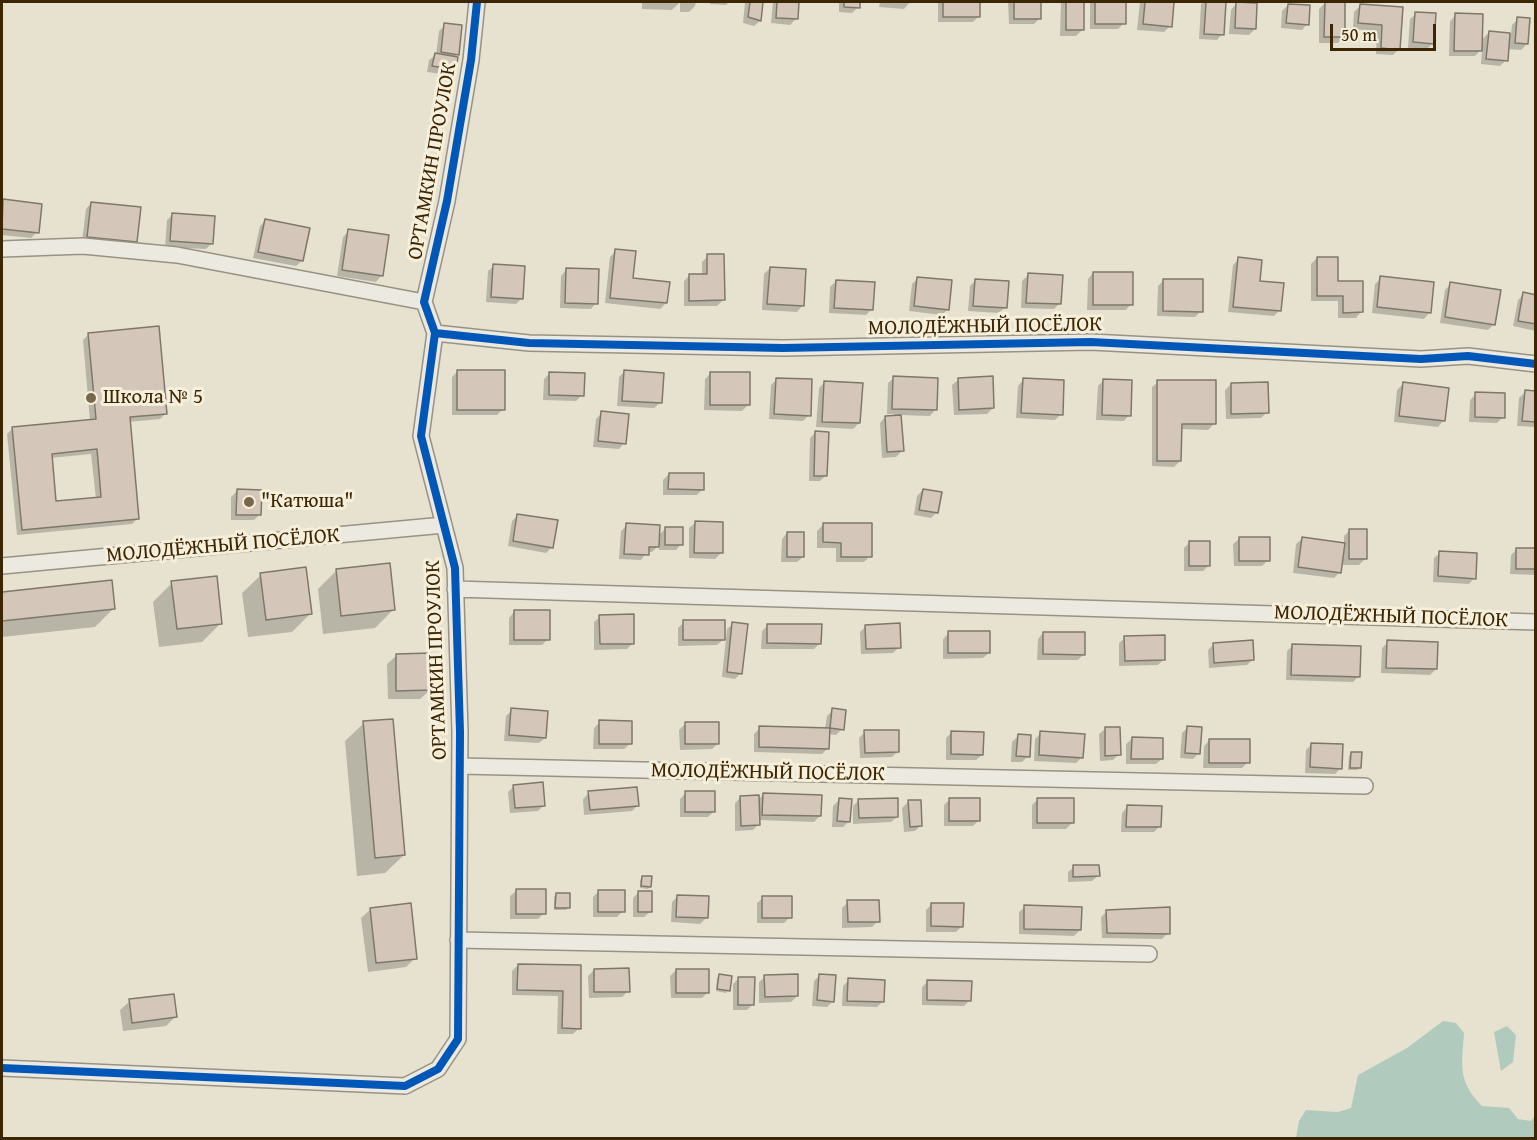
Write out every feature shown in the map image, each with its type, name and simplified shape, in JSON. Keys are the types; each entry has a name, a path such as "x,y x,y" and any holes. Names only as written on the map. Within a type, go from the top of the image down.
{"street":[{"name":"ОРТАМКИН ПРОУЛОК","path":"2,1068 405,1086 438,1069 458,1039 460,766 455,568 422,436 435,333 424,302 447,201 471,60 477,2"},
{"path":"2,249 83,246 177,255 424,302"},
{"name":"МОЛОДЁЖНЫЙ ПОСЁЛОК","path":"435,333 529,343 759,347 1091,342 1421,359 1468,356 1536,364"},
{"name":"МОЛОДЁЖНЫЙ ПОСЁЛОК","path":"2,566 444,525"},
{"name":"МОЛОДЁЖНЫЙ ПОСЁЛОК","path":"455,589 1536,622"},
{"name":"МОЛОДЁЖНЫЙ ПОСЁЛОК","path":"460,766 1365,786"},
{"path":"458,940 1149,954"}],"shaded area":[{"path":"1443,1021 1456,1023 1464,1033 1463,1072 1468,1088 1474,1097 1482,1106 1509,1108 1518,1119 1531,1121 1535,1116 1535,1138 1296,1138 1299,1121 1306,1110 1338,1112 1351,1108 1358,1075 1407,1048"},
{"path":"1507,1026 1516,1035 1513,1062 1501,1071 1494,1032"}],"building":[{"path":"750,2 763,2 761,21 748,17"},
{"path":"777,2 799,2 798,19 776,18"},
{"path":"844,2 860,2 860,8 844,7"},
{"path":"943,2 980,2 980,17 943,17"},
{"path":"1014,2 1041,2 1041,19 1014,19"},
{"path":"1066,2 1084,2 1084,30 1066,30"},
{"path":"1095,2 1126,2 1126,24 1095,24"},
{"path":"1145,2 1174,2 1172,27 1143,24"},
{"path":"1206,2 1226,2 1224,35 1204,34"},
{"path":"1236,2 1257,3 1256,29 1235,28"},
{"path":"1325,2 1345,2 1345,37 1324,37"},
{"path":"1288,4 1310,5 1309,25 1286,23"},
{"path":"1360,4 1403,7 1400,50 1381,48 1382,25 1358,23"},
{"path":"1415,12 1436,13 1434,44 1413,42"},
{"path":"1455,13 1483,14 1482,51 1454,51"},
{"path":"1517,17 1530,18 1528,44 1515,43"},
{"path":"444,23 462,25 459,55 441,52"},
{"path":"1489,31 1510,33 1508,61 1486,59"},
{"path":"435,53 458,57 456,70 432,66"},
{"path":"3,199 42,204 39,233 2,229"},
{"path":"91,202 141,207 137,242 87,237"},
{"path":"172,213 215,216 213,244 170,241"},
{"path":"265,219 310,228 303,261 258,252"},
{"path":"348,229 389,235 383,276 342,270"},
{"path":"615,249 636,251 633,278 670,282 667,303 610,298"},
{"path":"707,254 724,254 725,300 689,301 689,274 707,274"},
{"path":"1238,257 1262,260 1260,281 1284,283 1281,311 1233,307"},
{"path":"1317,257 1338,257 1338,281 1363,281 1363,312 1343,313 1343,296 1317,296"},
{"path":"493,264 525,266 523,299 491,297"},
{"path":"770,267 806,269 804,306 767,304"},
{"path":"566,268 599,269 598,304 565,303"},
{"path":"1093,272 1133,272 1133,305 1093,305"},
{"path":"1028,273 1063,275 1061,304 1026,303"},
{"path":"1380,276 1434,282 1431,313 1377,307"},
{"path":"917,277 952,280 949,310 914,306"},
{"path":"975,279 1009,281 1007,308 973,306"},
{"path":"1163,279 1203,279 1203,312 1163,311"},
{"path":"836,280 875,282 873,310 834,308"},
{"path":"1450,282 1501,290 1495,325 1445,317"},
{"path":"1523,292 1536,295 1536,324 1518,321"},
{"path":"159,326 167,414 130,417 139,519 22,530 12,427 96,419 88,333","holes":["97,449 101,497 56,501 52,454"]},
{"path":"457,370 505,370 505,410 457,410"},
{"path":"624,370 664,373 662,403 622,401"},
{"path":"549,372 585,373 584,396 549,395"},
{"path":"710,372 750,372 750,405 710,405"},
{"path":"893,376 938,378 937,410 892,409"},
{"path":"993,376 994,408 959,410 958,378"},
{"path":"776,378 812,379 811,416 774,414"},
{"path":"1023,378 1064,380 1063,415 1021,413"},
{"path":"1103,379 1132,380 1131,416 1102,415"},
{"path":"1157,380 1216,380 1216,424 1182,424 1181,461 1157,461"},
{"path":"824,381 863,383 860,423 822,422"},
{"path":"1268,382 1269,413 1231,414 1231,383"},
{"path":"1403,382 1449,388 1445,421 1399,416"},
{"path":"1525,390 1536,391 1536,422 1522,421"},
{"path":"1475,392 1505,393 1505,418 1475,417"},
{"path":"601,411 629,414 626,444 598,441"},
{"path":"901,415 904,451 887,452 885,416"},
{"path":"815,431 829,432 827,476 814,476"},
{"path":"669,473 704,473 704,490 668,489"},
{"name":"\"Катюша\"","path":"237,489 262,490 261,515 236,515"},
{"path":"923,489 942,492 938,513 919,510"},
{"path":"517,514 558,520 553,548 513,541"},
{"path":"695,521 723,522 723,553 694,553"},
{"path":"626,523 660,525 659,547 649,547 649,555 624,554"},
{"path":"823,523 872,523 872,557 841,557 841,543 823,542"},
{"path":"665,527 683,527 683,545 665,545"},
{"path":"1349,529 1367,529 1367,559 1349,559"},
{"path":"787,532 804,532 804,557 787,557"},
{"path":"1239,537 1270,537 1270,561 1239,561"},
{"path":"1302,537 1345,543 1341,573 1298,567"},
{"path":"1189,541 1210,541 1210,566 1189,566"},
{"path":"1516,548 1536,548 1536,569 1516,569"},
{"path":"1439,551 1477,553 1476,579 1438,576"},
{"path":"390,563 395,610 341,616 336,569"},
{"path":"306,567 312,614 266,620 260,573"},
{"path":"217,576 222,624 177,629 171,581"},
{"path":"112,580 115,609 2,621 2,592"},
{"path":"514,610 550,610 550,640 514,640"},
{"path":"634,614 634,644 600,644 599,615"},
{"path":"683,620 725,620 725,640 683,640"},
{"path":"732,622 748,624 742,674 727,672"},
{"path":"900,623 901,648 866,649 865,625"},
{"path":"767,624 822,624 821,644 767,643"},
{"path":"948,631 990,631 990,653 948,653"},
{"path":"1043,632 1085,632 1085,655 1043,654"},
{"path":"1165,635 1165,660 1125,661 1124,636"},
{"path":"1253,640 1254,660 1214,663 1213,643"},
{"path":"1387,640 1438,642 1437,669 1386,668"},
{"path":"1292,644 1361,646 1360,677 1291,675"},
{"path":"431,653 431,690 396,691 396,654"},
{"path":"511,708 548,711 546,738 509,735"},
{"path":"832,708 846,710 844,730 830,728"},
{"path":"393,719 405,855 375,858 363,721"},
{"path":"599,720 632,721 632,744 599,744"},
{"path":"685,722 719,722 719,744 685,744"},
{"path":"759,726 830,728 829,749 759,747"},
{"path":"1187,726 1202,727 1200,754 1185,753"},
{"path":"1105,727 1120,727 1121,755 1105,756"},
{"path":"864,730 899,730 899,752 865,753"},
{"path":"951,731 984,732 983,755 951,754"},
{"path":"1040,731 1085,734 1083,758 1039,755"},
{"path":"1018,734 1031,735 1030,757 1016,756"},
{"path":"1132,737 1163,738 1163,759 1131,759"},
{"path":"1209,739 1250,739 1250,763 1209,763"},
{"path":"1311,743 1343,744 1342,769 1310,767"},
{"path":"1351,752 1362,752 1361,768 1350,768"},
{"path":"543,782 545,806 515,808 513,785"},
{"path":"637,787 639,806 590,810 588,791"},
{"path":"685,791 715,791 715,812 685,812"},
{"path":"763,793 822,795 821,816 762,815"},
{"path":"759,795 760,825 741,826 740,796"},
{"path":"839,798 852,799 850,822 837,821"},
{"path":"898,798 898,817 859,818 858,799"},
{"path":"949,798 980,798 980,821 949,821"},
{"path":"1037,798 1074,798 1074,823 1037,823"},
{"path":"908,800 921,800 922,826 910,827"},
{"path":"1127,805 1162,806 1161,827 1126,827"},
{"path":"1073,865 1099,865 1100,876 1073,877"},
{"path":"642,876 652,876 651,887 641,886"},
{"path":"516,889 546,889 546,914 516,914"},
{"path":"598,890 625,890 625,912 598,912"},
{"path":"638,891 652,891 652,912 638,912"},
{"path":"556,893 570,893 570,908 555,908"},
{"path":"677,895 709,896 708,918 676,917"},
{"path":"762,896 792,896 792,918 762,918"},
{"path":"847,900 879,900 880,922 848,922"},
{"path":"411,903 417,959 376,963 370,908"},
{"path":"931,903 964,903 963,927 931,926"},
{"path":"1024,905 1082,907 1081,930 1024,929"},
{"path":"1170,907 1170,934 1107,933 1106,910"},
{"path":"518,964 581,965 581,1029 562,1028 563,991 517,990"},
{"path":"629,968 630,992 594,992 594,969"},
{"path":"676,969 709,969 709,993 676,993"},
{"path":"719,974 732,976 730,991 717,989"},
{"path":"798,974 798,996 765,997 764,975"},
{"path":"819,974 836,975 834,1002 817,1000"},
{"path":"738,977 755,977 754,1005 738,1005"},
{"path":"848,978 885,980 884,1002 847,1001"},
{"path":"927,980 972,981 971,1001 927,1000"},
{"path":"174,994 177,1017 132,1023 129,999"}],"cycle path":[{"path":"2,1068 405,1086 438,1069 458,1039 460,732 455,568 421,436 435,333 424,302 447,201 471,60 477,2"},
{"path":"435,333 529,343 783,348 1091,342 1421,359 1468,356 1536,364"}],"place":[{"name":"Школа № 5","path":"91,398"},
{"name":"\"Катюша\"","path":"249,502"}]}
